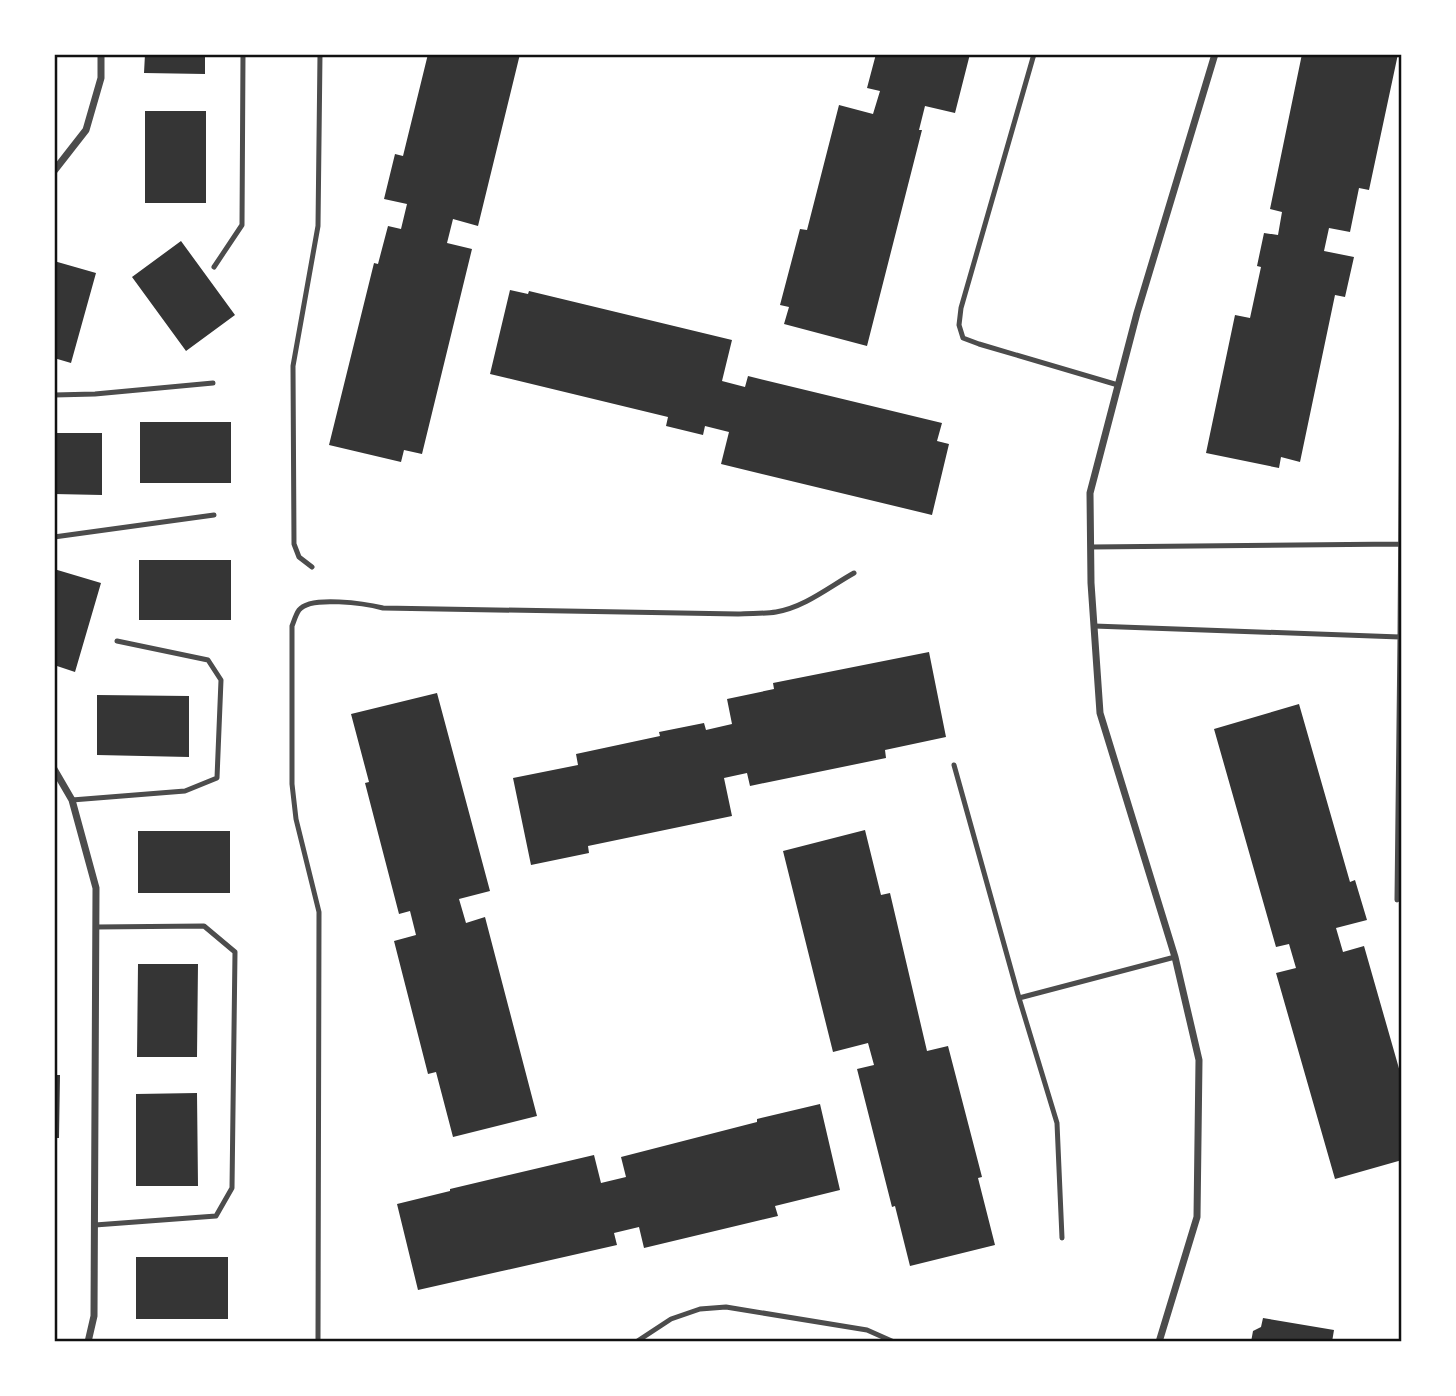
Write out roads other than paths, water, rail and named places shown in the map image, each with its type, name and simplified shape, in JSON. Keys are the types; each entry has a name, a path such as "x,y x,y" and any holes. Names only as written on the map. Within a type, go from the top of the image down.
{"street":[{"path":"54,171 86,131 101,78 101,54"},
{"path":"1159,1342 1197,1217 1199,1060 1175,957 1100,713 1090,493 1137,313 1215,54"},
{"path":"54,769 72,800 96,888 94,1316 88,1342"}],"lane":[{"path":"214,267 242,225 243,54"},
{"path":"312,567 299,557 295,544 293,366 318,226 320,54"},
{"path":"1034,54 961,308 959,325 962,338 1118,385"},
{"path":"1397,900 1402,355"},
{"path":"54,395 213,383"},
{"path":"54,537 214,514"},
{"path":"1091,547 1400,544"},
{"path":"318,1342 319,912 296,819 292,784 292,626 299,609 307,604 327,602 363,603 383,608 738,614 775,612 794,607 854,573"},
{"path":"1094,626 1399,637"},
{"path":"72,800 185,791 217,778 221,680 208,660 117,641"},
{"path":"954,765 1019,999 1057,1123 1062,1238"},
{"path":"95,1225 216,1216 232,1188 235,952 204,926 96,927"},
{"path":"1019,999 1175,957"},
{"path":"636,1342 671,1319 700,1309 726,1307 867,1330 894,1342"}]}
